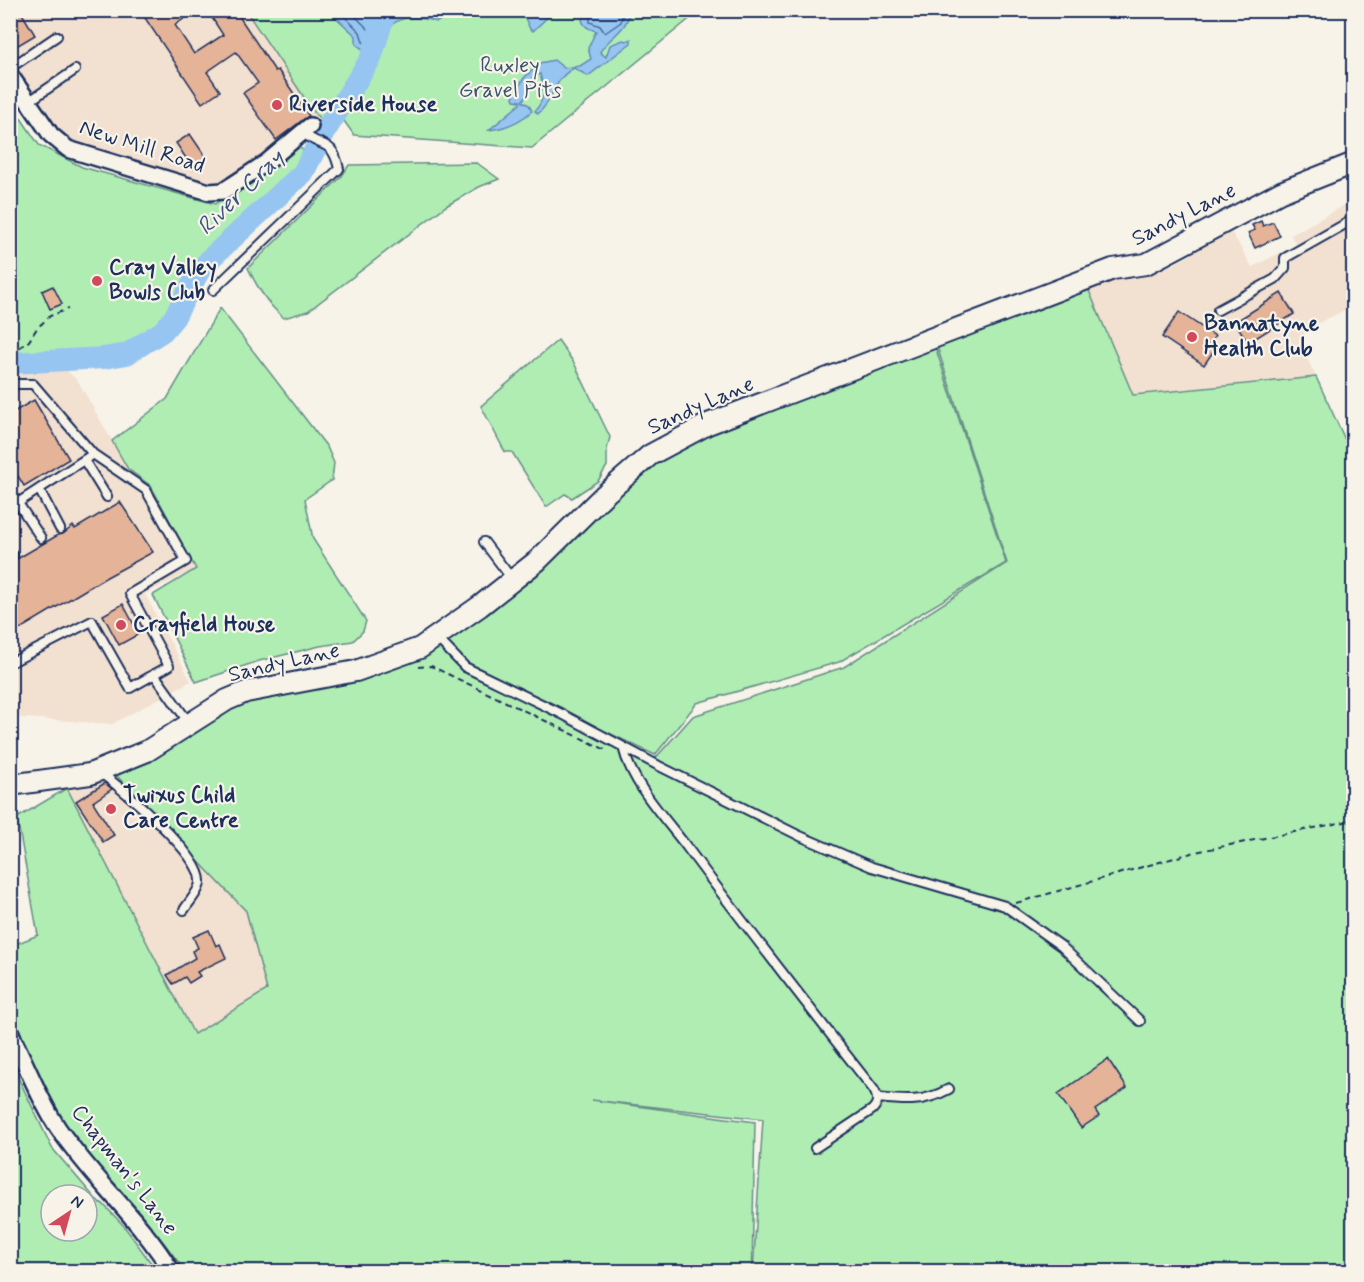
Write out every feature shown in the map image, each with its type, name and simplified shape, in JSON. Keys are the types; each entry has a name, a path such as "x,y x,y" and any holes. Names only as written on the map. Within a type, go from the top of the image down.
{"street":[{"name":"New Mill Road","path":"10,75 51,135 68,149 209,192 223,191 307,132"},
{"name":"Sandy Lane","path":"10,786 99,771 147,751 227,700 246,692 356,670 420,648 537,561 604,495 650,456 708,424 1113,269 1146,264 1281,192 1351,166"},
{"name":"Chapman's Lane","path":"10,1031 57,1126 98,1181 132,1215 172,1272"}],"lane":[{"path":"10,68 57,36"},
{"path":"28,102 75,70"},
{"path":"213,290 339,169 337,159 325,144 307,132"},
{"path":"1218,310 1275,279 1285,268 1285,258 1353,219"},
{"path":"10,384 33,384 93,454 146,490 186,561 130,594 169,666 130,688 92,621 10,663"},
{"path":"10,508 93,454"},
{"path":"84,460 107,498"},
{"path":"39,489 60,529"},
{"path":"10,491 41,538"},
{"path":"484,542 513,580"},
{"path":"436,637 465,667 800,836 872,867 1005,906 1061,946 1140,1022"},
{"path":"154,674 189,723"},
{"path":"623,747 626,760 641,786 868,1081 878,1098 877,1105 872,1110 816,1148"},
{"path":"99,771 150,815 186,852 200,873 201,885 184,910"},
{"path":"878,1098 911,1101 936,1096 949,1089"}],"path":[{"path":"10,354 28,341 37,328 51,316 68,309"},
{"path":"410,668 431,666 626,760"},
{"path":"1005,906 1195,852 1353,820"}],"shaded area":[{"path":"11,11 246,11 316,115 265,160 222,188 70,148 11,69"},
{"path":"1352,201 1353,306 1308,328 1299,342 1316,377 1133,395 1087,286 1173,265 1231,231 1252,267 1296,245 1291,235"},
{"path":"60,364 78,381 128,469 151,486 196,569 145,594 191,681 112,724 11,717 11,368"},
{"path":"115,774 246,911 268,990 194,1034 67,788"}],"green space":[{"name":"Ruxley Gravel Pits","path":"246,11 699,11 532,148 354,135 332,104 324,122 316,115"},
{"path":"10,102 39,145 82,167 215,204 296,144 309,156 300,169 208,257 192,276 171,316 150,336 131,346 11,358"},
{"path":"477,163 499,179 479,187 446,206 308,311 284,318 263,295 248,268 342,176 349,165"},
{"path":"1087,286 1133,395 1316,377 1353,457 1353,1271 753,1271 763,1119 592,1100 755,1122 752,1271 185,1271 164,1243 57,1126 11,1007 11,946 38,935 17,818 67,788 194,1034 267,990 246,911 115,774 228,701 437,642 464,670 651,763 693,716 844,667 1007,563 935,340"},
{"path":"220,308 327,447 334,463 332,480 305,499 313,539 366,621 363,631 353,641 320,646 259,661 196,682 153,595 196,569 151,486 128,469 112,441 167,399"},
{"path":"558,340 574,363 610,437 607,466 598,481 572,498 565,494 546,507 512,452 505,452 481,406"},
{"path":"933,340 1006,563 839,662 697,703 655,755 467,665 441,637 651,457"},
{"path":"10,1047 20,1071 16,1073 52,1148 82,1183 39,1183 39,1243 99,1243 99,1203 102,1203 124,1226 157,1271 11,1271"}],"water":[{"path":"518,10 554,11 533,31 525,18 520,16"},
{"path":"329,11 457,11 437,22 412,18 400,20 390,27 376,59 356,44 356,36"},
{"path":"584,11 637,11 629,14 621,30 600,52 606,57 610,45 631,39 631,43 588,76 574,68 567,72 538,114 535,111 542,98 542,84 540,74 533,78 529,93 522,101 529,105 532,111 512,124 489,130 520,104 520,101 514,100 513,97 524,78 540,63 554,60 564,68 580,66 591,59 588,48 596,31 584,24 582,19 585,16"}],"building":[{"path":"10,10 20,10 35,35 10,50"},
{"path":"156,10 197,10 175,25 194,54 223,35 207,10 235,10 275,71 278,70 309,116 276,140 243,93 258,83 236,52 207,72 220,91 202,103 145,18"},
{"path":"190,134 207,159 193,169 176,143"},
{"path":"1261,221 1263,226 1273,222 1280,236 1255,248 1248,233 1255,230 1252,225"},
{"path":"53,286 62,304 50,309 42,291"},
{"path":"1281,293 1294,314 1248,343 1235,322"},
{"path":"1179,312 1215,336 1209,345 1215,349 1204,365 1162,337"},
{"path":"34,400 69,459 24,486 10,463 10,414"},
{"path":"120,502 153,552 10,635 10,563 63,534 73,526 75,529"},
{"name":"Crayfield House","path":"123,604 139,634 119,645 103,615"},
{"path":"105,783 112,789 93,802 114,835 103,842 76,801"},
{"path":"209,930 216,946 220,944 226,958 197,972 200,976 189,983 185,977 173,984 167,975 195,958 192,951 198,948 193,937"},
{"path":"1108,1059 1127,1088 1095,1110 1099,1116 1081,1128 1058,1094"}],"waterway":[{"name":"River Cray","path":"10,363 104,358 127,354 163,331 174,318 198,273 212,257 303,173 322,136 371,58 384,16 381,10"}],"place":[{"name":"Riverside House","path":"277,105"},
{"name":"Cray Valley Bowls Club","path":"97,281"},
{"name":"Bannatyne Health Club","path":"1192,337"},
{"name":"Crayfield House","path":"121,625"},
{"name":"Twixus Child Care Centre","path":"111,809"}]}
